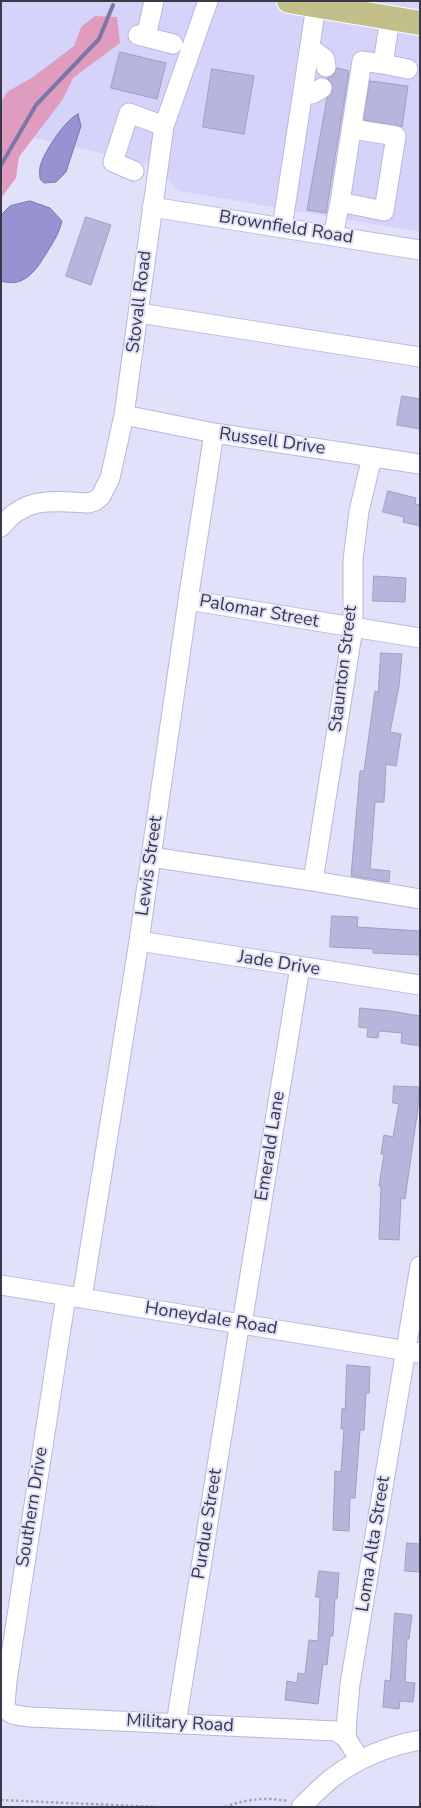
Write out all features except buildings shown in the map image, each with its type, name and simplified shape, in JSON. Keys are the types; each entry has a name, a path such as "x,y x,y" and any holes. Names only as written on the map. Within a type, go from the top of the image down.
{"main road":[{"path":"289,1 420,23"}],"street":[{"path":"154,1 142,36 173,44"},
{"name":"Stovall Road","path":"1,527 14,513 33,504 53,501 88,503 96,501 101,496 110,478 124,415 164,126 208,1"},
{"path":"282,228 316,6"},
{"path":"383,64 390,18"},
{"path":"310,48 325,59 326,66"},
{"path":"332,236 340,202 362,61 408,69"},
{"path":"303,92 312,94 322,88"},
{"path":"134,170 113,162 129,113 164,126"},
{"path":"340,202 384,211 396,136 352,128"},
{"name":"Brownfield Road","path":"152,207 420,250"},
{"path":"139,314 420,357"},
{"name":"Russell Drive","path":"124,415 214,434 420,464"},
{"name":"Lewis Street","path":"74,1297 139,941 214,434"},
{"name":"Staunton Street","path":"313,881 353,628 353,560 359,511 372,457"},
{"name":"Palomar Street","path":"188,600 420,638"},
{"path":"151,857 420,899"},
{"name":"Jade Drive","path":"139,941 420,985"},
{"name":"Emerald Lane","path":"242,1324 300,967"},
{"name":"Loma Alta Street","path":"346,1738 346,1717 350,1684 413,1352 420,1266"},
{"name":"Honeydale Road","path":"1,1286 413,1352"},
{"name":"Southern Drive","path":"12,1715 8,1713 5,1707 7,1681 74,1297"},
{"name":"Purdue Street","path":"176,1724 239,1328 242,1324"},
{"name":"Military Road","path":"12,1715 336,1731 346,1738"},
{"path":"346,1738 360,1760"},
{"path":"301,1807 333,1777 360,1760 399,1744 420,1740"}],"path":[{"path":"225,1807 242,1801 260,1799 288,1802 292,1807"},
{"path":"1,1800 157,1807"}],"shaded area":[{"path":"1,1 420,1 420,232 179,191 151,165 23,135 1,134"},
{"path":"95,16 117,17 120,43 73,78 63,99 19,157 16,178 1,198 1,103 7,92 33,77 74,46 81,27"},
{"path":"78,114 81,126 66,172 56,182 44,183 40,179 40,170 45,154 61,130"},
{"path":"30,201 50,208 62,221 60,229 45,256 30,275 18,282 1,281 1,215 10,206"}],"waterway":[{"path":"1,165 36,105 99,39 113,5"}]}
